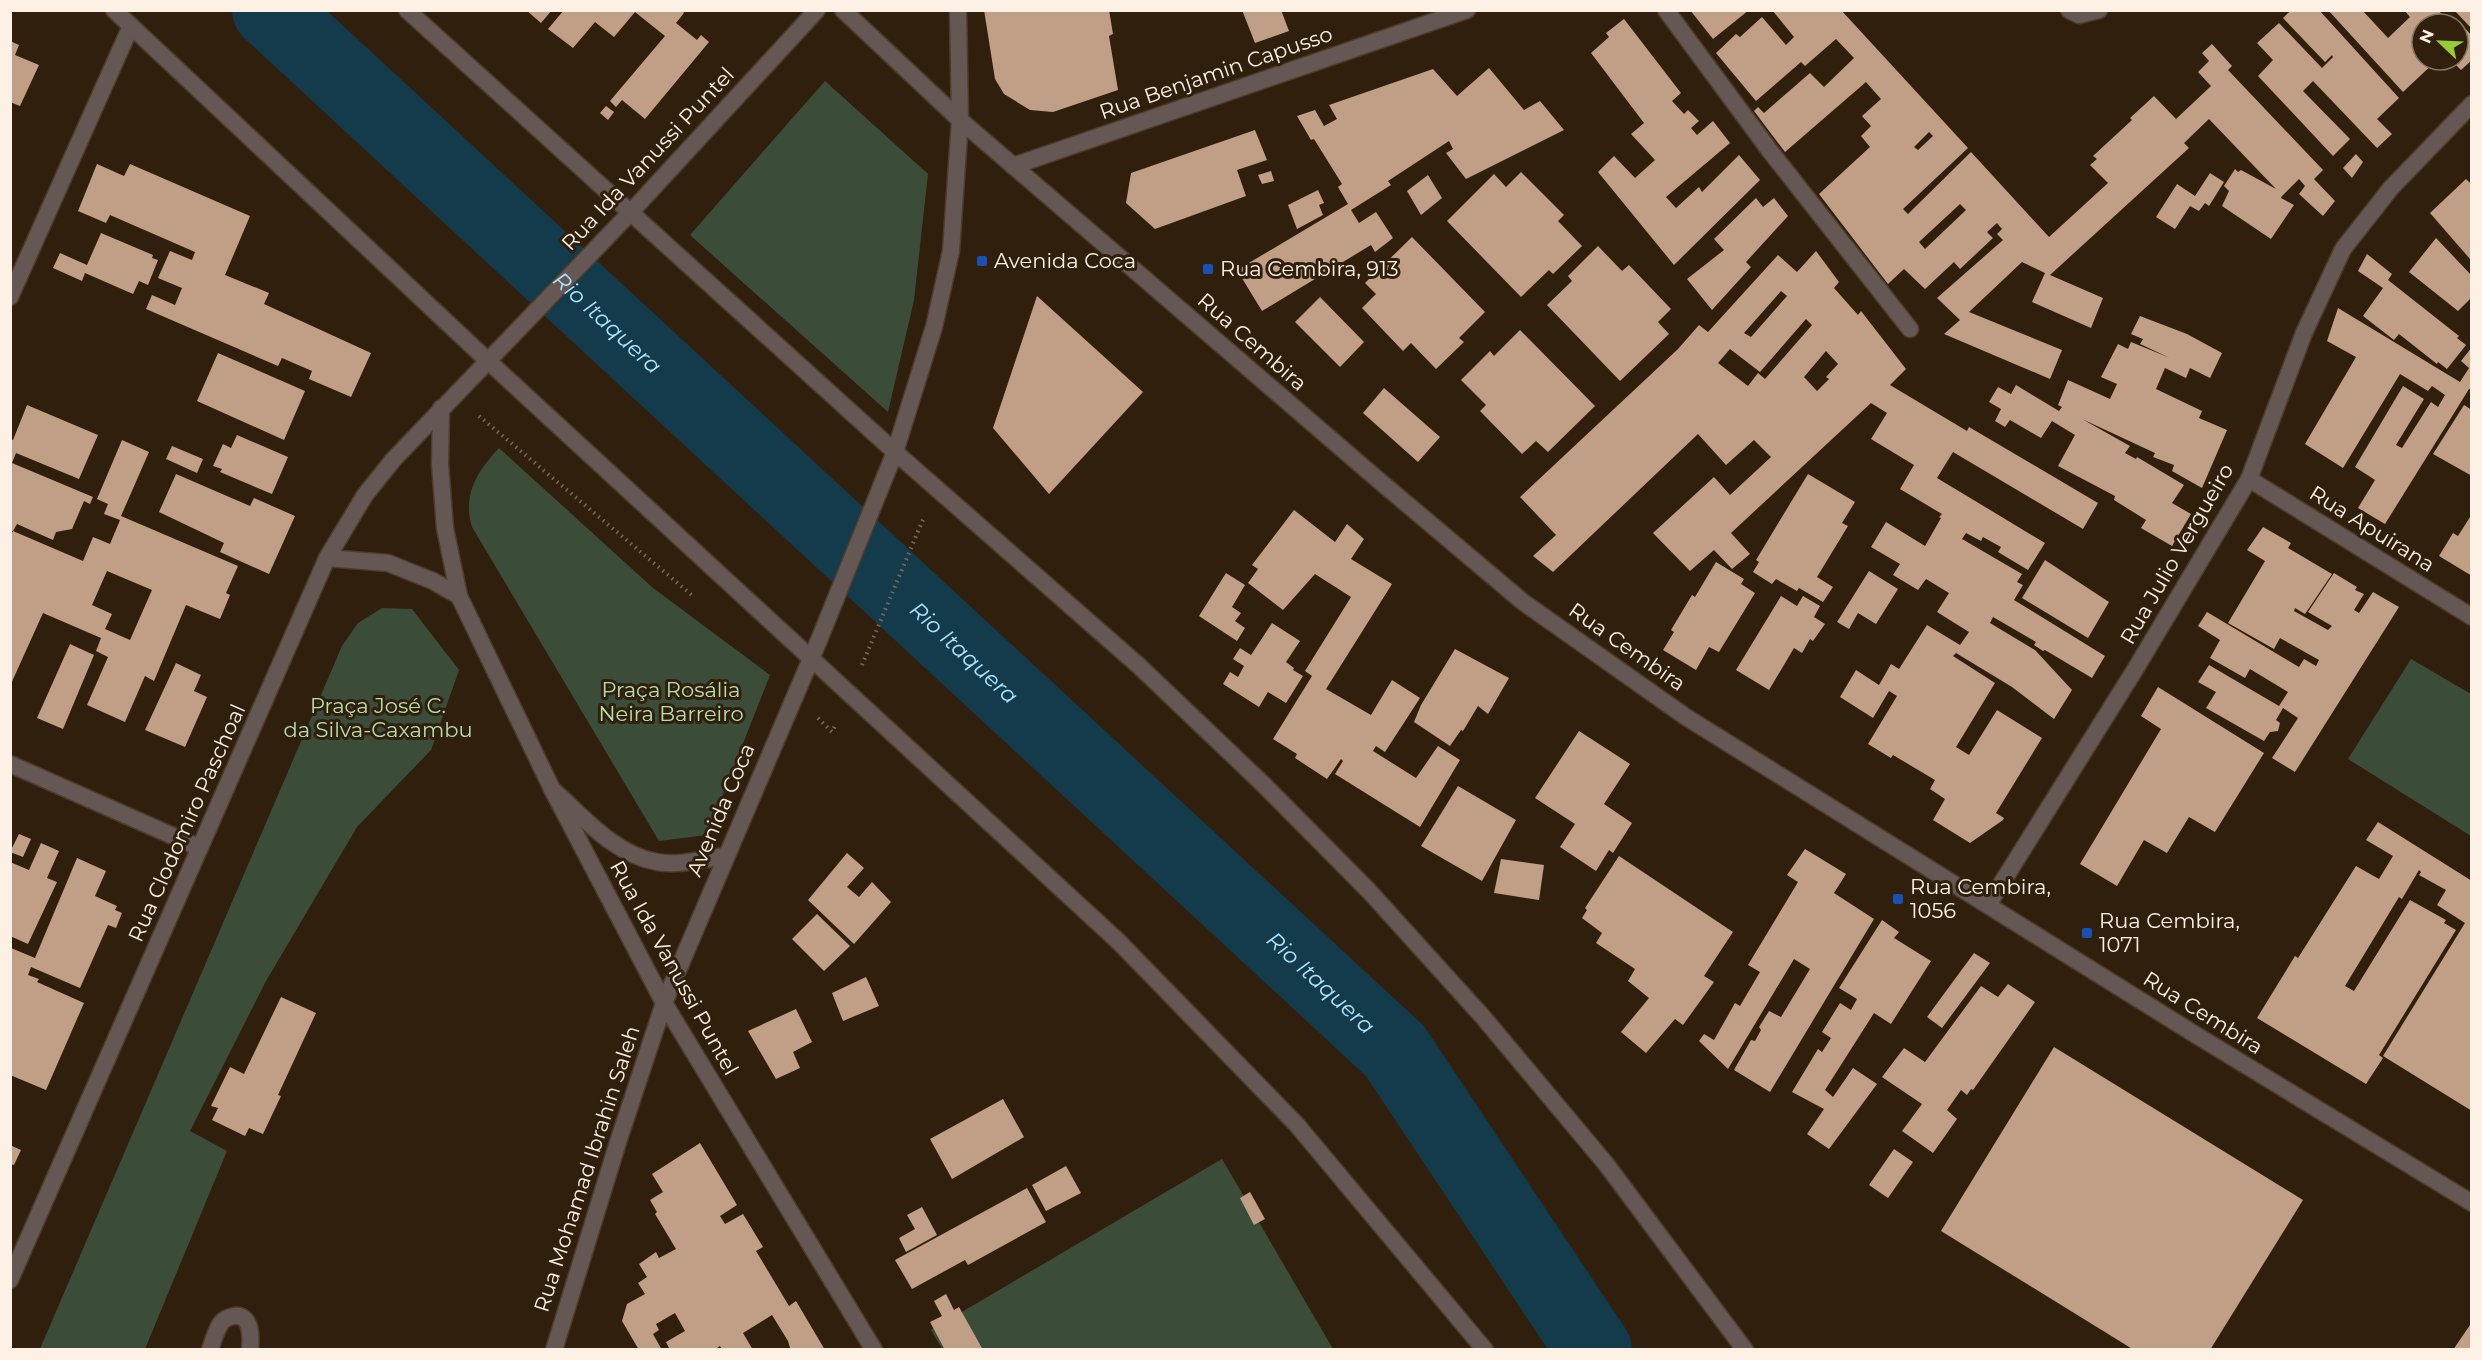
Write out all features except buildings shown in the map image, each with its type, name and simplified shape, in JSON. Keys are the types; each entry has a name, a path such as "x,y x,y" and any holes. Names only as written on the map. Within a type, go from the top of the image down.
{"street":[{"path":"114,10 487,360 1119,942 1304,1134 1485,1350"},
{"path":"407,10 895,452 1138,665 1263,784 1369,891 1483,1017 1606,1164 1745,1350"},
{"name":"Rua Ida Vanussi Puntel","path":"817,10 630,213 441,408 440,464 445,528 459,596 552,789 664,1003 874,1350"},
{"name":"Rua Cembira","path":"843,10 960,120 1384,485 1524,602 1686,717 2206,1041 2472,1203"},
{"name":"Avenida Coca","path":"664,1003 819,640 895,452 934,327 951,251 960,120 958,10"},
{"name":"Rua Benjamin Capusso","path":"1013,166 1467,10"},
{"path":"1666,10 1770,151 1910,329"},
{"path":"2069,10 2079,15 2099,10"},
{"path":"10,297 131,26"},
{"name":"Rua Julio Vergueiro","path":"1988,905 2136,668 2249,479 2304,333 2343,249 2391,188 2472,104"},
{"name":"Rua Clodomiro Paschoal","path":"10,1280 327,558 365,495 393,460 441,408"},
{"name":"Rua Apuirana","path":"2249,479 2472,617"},
{"path":"327,558 388,563 433,581 459,596"},
{"path":"10,764 200,848"},
{"path":"552,789 610,841 634,856 658,863 725,856"},
{"name":"Rua Mohamad Ibrahin Saleh","path":"554,1350 618,1142 664,1003"},
{"path":"210,1350 221,1323 228,1317 238,1316 246,1320 250,1327 250,1350"}],"path":[{"path":"868,651 919,530"}],"green space":[{"path":"825,81 928,174 914,300 888,412 690,235"},
{"name":"Praça Rosália Neira Barreiro","path":"499,448 653,588 770,675 707,835 659,841 472,527 469,504 474,484 485,465"},
{"name":"Praça José C. da Silva-Caxambu","path":"382,608 412,609 459,670 431,750 357,827 266,981 190,1131 227,1151 145,1349 40,1349 342,646 358,623"},
{"path":"2411,659 2471,694 2471,836 2348,759"},
{"path":"1222,1159 1333,1349 943,1350 931,1330"}],"waterway":[{"name":"Rio Itaquera","path":"270,10 1395,1051 1594,1350"}],"place":[{"name":"Avenida Coca","path":"982,261"},
{"name":"Rua Cembira, 913","path":"1208,269"},
{"name":"Rua Cembira, 1056","path":"1898,899"},
{"name":"Rua Cembira, 1071","path":"2087,933"}]}
